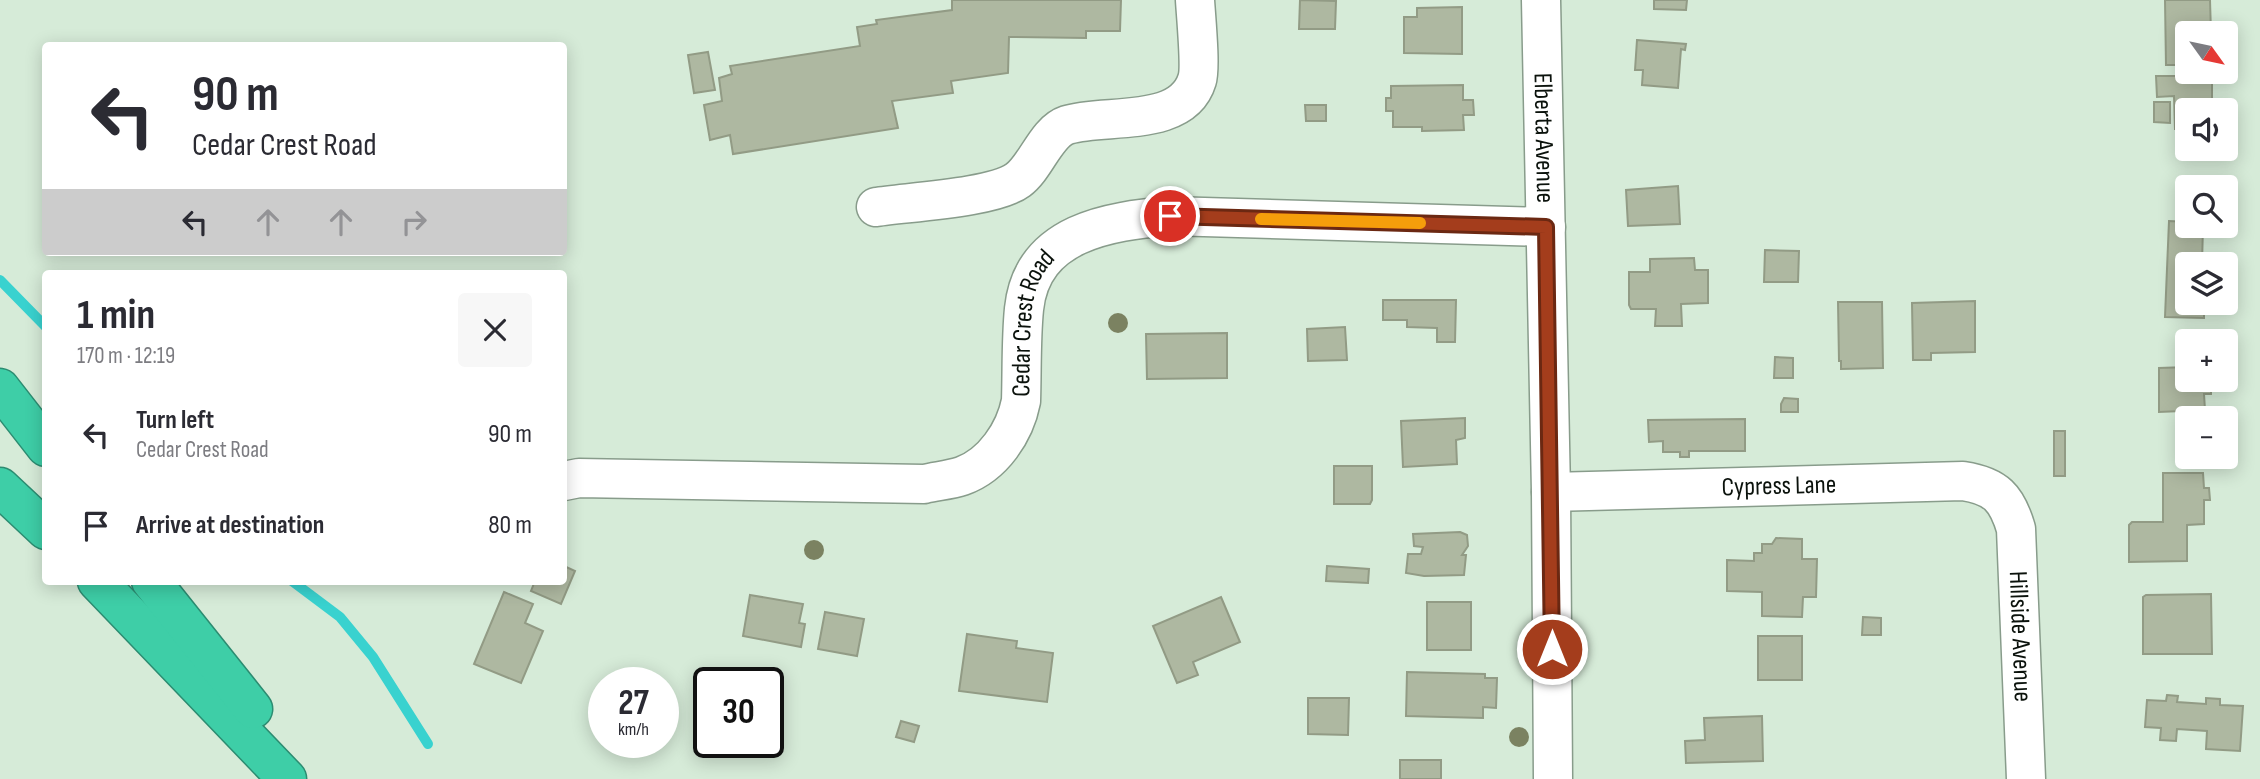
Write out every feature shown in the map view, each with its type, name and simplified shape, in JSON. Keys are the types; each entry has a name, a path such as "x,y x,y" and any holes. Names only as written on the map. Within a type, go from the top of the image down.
{"highway":[{"path":"0,388 42,442"},
{"path":"0,487 42,526"},
{"path":"101,585 287,779"},
{"path":"154,585 308,779"}],"street":[{"path":"876,207 999,190 1018,180 1032,166 1048,141 1065,126 1164,113 1188,97 1198,79 1195,0"},
{"name":"Elberta Avenue","path":"1541,0 1551,492 1553,779"},
{"name":"Cedar Crest Road","path":"567,480 579,478 925,484 963,475 1002,445 1018,416 1021,401 1024,307 1038,270 1051,254 1066,242 1083,232 1104,225 1124,220 1170,216 1546,227"},
{"name":"Cypress Lane","path":"1551,492 1963,481 1989,487 2002,497"},
{"name":"Hillside Avenue","path":"2002,497 2011,512 2016,529 2026,779"}],"building":[{"path":"952,0 1121,0 1120,31 1086,31 1086,38 1009,37 1008,73 951,81 953,93 892,101 898,128 733,154 730,135 710,140 704,105 722,101 719,78 732,74 730,66 860,46 857,27 877,24 876,20 952,10"},
{"path":"1300,0 1336,1 1335,29 1299,29"},
{"path":"1654,0 1687,0 1686,10 1654,9"},
{"path":"2165,0 2210,0 2211,21 2175,21 2175,65 2166,65"},
{"path":"1462,7 1462,54 1404,53 1404,17 1417,17 1417,8"},
{"path":"1637,40 1686,44 1685,50 1681,49 1678,88 1642,85 1643,70 1635,70"},
{"path":"708,52 715,90 694,93 688,55"},
{"path":"2156,76 2175,76 2175,84 2212,84 2212,98 2175,98 2175,129 2174,96 2157,97"},
{"path":"1463,85 1463,100 1473,100 1474,115 1463,115 1464,130 1422,131 1422,127 1393,127 1393,111 1386,111 1386,98 1391,98 1391,86"},
{"path":"2154,102 2170,102 2170,123 2154,122"},
{"path":"1305,105 1326,105 1326,121 1306,121"},
{"path":"1678,186 1680,224 1628,226 1626,190"},
{"path":"2169,221 2175,221 2175,238 2203,238 2202,252 2175,252 2175,315 2204,315 2204,318 2165,317"},
{"path":"1765,250 1799,251 1798,282 1764,282"},
{"path":"1694,258 1695,270 1708,270 1708,303 1681,304 1682,326 1655,326 1656,309 1631,309 1629,272 1650,272 1650,259"},
{"path":"1383,300 1456,300 1455,342 1437,342 1437,328 1407,327 1407,320 1383,320"},
{"path":"1975,301 1975,352 1931,353 1931,360 1913,360 1912,303"},
{"path":"1838,302 1882,302 1883,368 1841,369"},
{"path":"1345,327 1347,360 1308,361 1307,329"},
{"path":"1227,333 1227,378 1147,379 1146,334"},
{"path":"1775,357 1793,358 1793,378 1774,378"},
{"path":"2175,367 2175,392 2211,392 2204,394 2205,406 2175,406 2175,411 2159,412 2159,368"},
{"path":"1784,398 1798,399 1798,412 1781,412"},
{"path":"1465,418 1465,438 1456,440 1457,464 1403,467 1401,421"},
{"path":"1745,419 1745,451 1689,451 1689,457 1680,457 1680,452 1663,452 1663,441 1649,442 1648,420"},
{"path":"2054,431 2065,431 2065,476 2054,476"},
{"path":"1334,466 1372,466 1370,504 1334,504"},
{"path":"2163,473 2203,473 2204,488 2209,488 2210,500 2204,500 2204,524 2187,525 2187,561 2129,562 2129,525 2132,522 2163,522"},
{"path":"1460,532 1467,535 1468,546 1462,555 1466,555 1464,575 1424,576 1406,573 1408,554 1421,554 1423,547 1414,546 1413,534"},
{"path":"1776,538 1802,539 1802,559 1817,559 1816,597 1803,597 1802,617 1762,616 1762,592 1727,591 1727,560 1754,561 1754,553 1762,553 1762,544 1772,544"},
{"path":"1327,566 1369,569 1368,583 1326,581"},
{"path":"567,567 575,571 561,604 531,591 533,585 567,585"},
{"path":"504,592 533,604 525,623 543,631 521,683 474,664"},
{"path":"2211,594 2212,654 2143,654 2143,597"},
{"path":"750,595 803,604 799,623 805,624 801,647 743,636"},
{"path":"1221,597 1240,642 1193,662 1198,675 1177,683 1153,626"},
{"path":"1427,602 1471,602 1471,650 1427,650"},
{"path":"825,612 864,619 857,656 818,649"},
{"path":"1863,617 1881,618 1881,635 1862,635"},
{"path":"967,634 1017,641 1016,648 1053,653 1047,702 959,691"},
{"path":"1758,636 1802,636 1802,680 1758,680"},
{"path":"1407,672 1485,674 1485,678 1497,678 1496,708 1483,707 1483,718 1406,716"},
{"path":"2167,695 2178,696 2177,702 2206,704 2206,698 2220,699 2220,705 2243,706 2240,751 2206,749 2207,731 2177,729 2176,741 2160,740 2161,728 2145,727 2147,700 2166,701"},
{"path":"1308,698 1349,698 1348,735 1308,734"},
{"path":"1762,716 1763,761 1686,763 1685,741 1705,740 1704,718"},
{"path":"901,721 919,726 914,742 896,737"},
{"path":"1400,760 1441,760 1441,779 1400,779"}],"waterway":[{"path":"0,280 42,323"},
{"path":"297,585 340,617 373,657 428,744"}],"slow traffic":[{"path":"1261,219 1420,223"}],"route":[{"path":"1170,216 1546,227 1552,649"}]}
